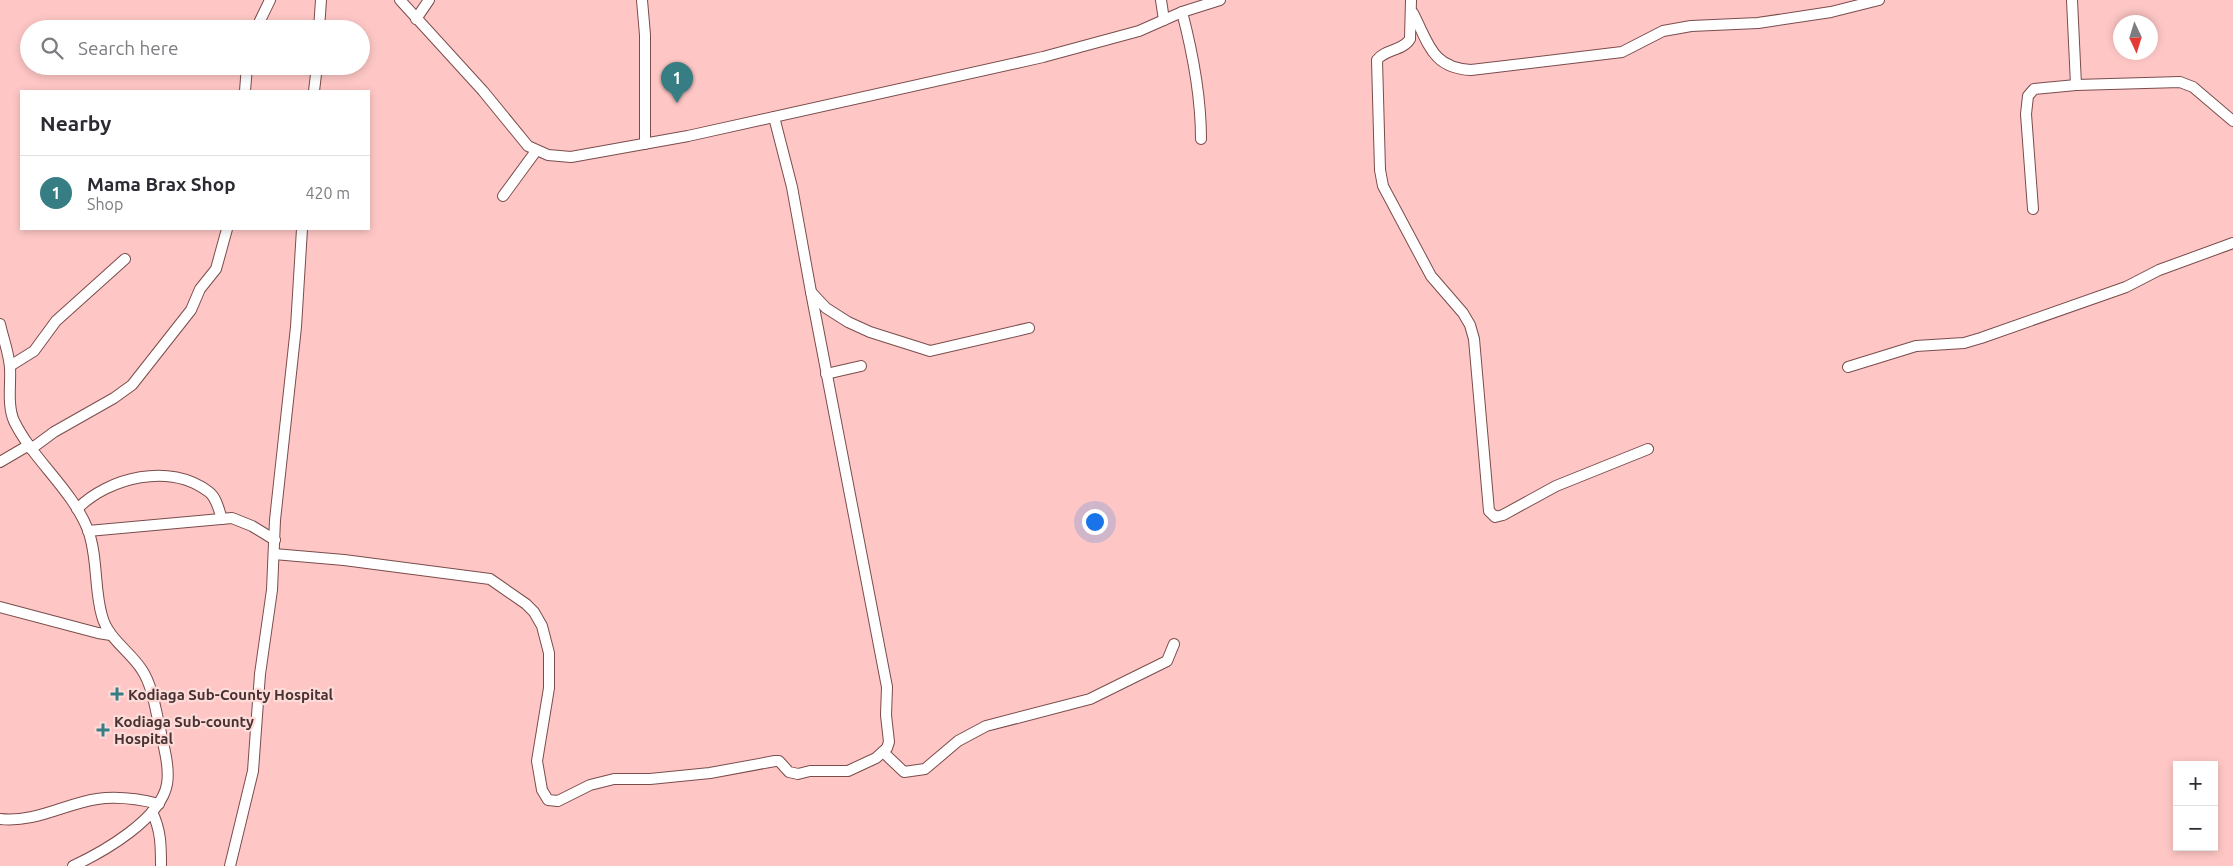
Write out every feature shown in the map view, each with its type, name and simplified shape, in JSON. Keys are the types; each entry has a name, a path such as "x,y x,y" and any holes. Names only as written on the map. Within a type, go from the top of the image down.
{"street":[{"path":"260,20 270,0"},
{"path":"320,20 321,0"},
{"path":"400,0 483,91 528,146 548,155 571,158 774,117 1043,57 1126,35 1182,12 1220,0"},
{"path":"416,19 429,0"},
{"path":"642,0 645,35 645,144"},
{"path":"1161,0 1164,20"},
{"path":"1411,5 1434,54 1443,64 1455,70 1471,70 1622,52 1663,31 1691,26 1758,23 1831,12 1880,0"},
{"path":"2072,0 2076,85"},
{"path":"1411,5 1412,29 1408,44 1380,55 1377,60 1380,178 1431,276 1470,324 1474,339 1489,511 1495,517 1503,516 1556,486 1648,449"},
{"path":"1182,12 1193,56 1201,108 1201,139"},
{"path":"245,90 246,75"},
{"path":"314,90 315,75"},
{"path":"2034,209 2026,114 2028,96 2034,89 2076,85 2180,82 2193,87 2233,121"},
{"path":"274,554 344,560 490,579 526,604 534,612 542,626 549,653 549,688 537,761 542,790 548,800 558,801 590,785 614,779 710,773 775,761 779,761 790,772 798,774 810,771 848,771 883,752 889,742 886,715 887,687 810,292 792,187 774,117"},
{"path":"503,196 536,151"},
{"path":"0,462 30,447 114,398 132,385 191,310 200,289 216,268 227,230"},
{"path":"230,866 252,771 274,554 275,520 296,328 302,230"},
{"path":"1848,367 1916,346 1964,343 1981,338 2126,287 2159,270 2233,243"},
{"path":"10,366 34,351 56,321 125,259"},
{"path":"810,292 826,308 848,322 870,332 930,350 1028,328"},
{"path":"0,324 10,366 11,409 14,421 30,447 77,509 88,531 102,616 111,635 142,670 152,692 166,757 167,782 155,808 133,830 73,866"},
{"path":"826,374 861,366"},
{"path":"77,509 88,498 115,483 142,477 172,476 210,492 217,504 222,520"},
{"path":"88,531 232,518 241,520 275,540"},
{"path":"0,607 98,634 111,635"},
{"path":"883,752 904,772 925,769 958,741 986,726 1090,699 1167,662 1174,644"},
{"path":"0,819 28,819 98,799 129,798 155,808"},
{"path":"155,808 160,832 162,866"}],"place":[{"name":"Mama Brax Shop","path":"677,103"},
{"name":"Kodiaga Sub-County Hospital","path":"117,694"},
{"name":"Kodiaga Sub-county Hospital","path":"103,730"}]}
